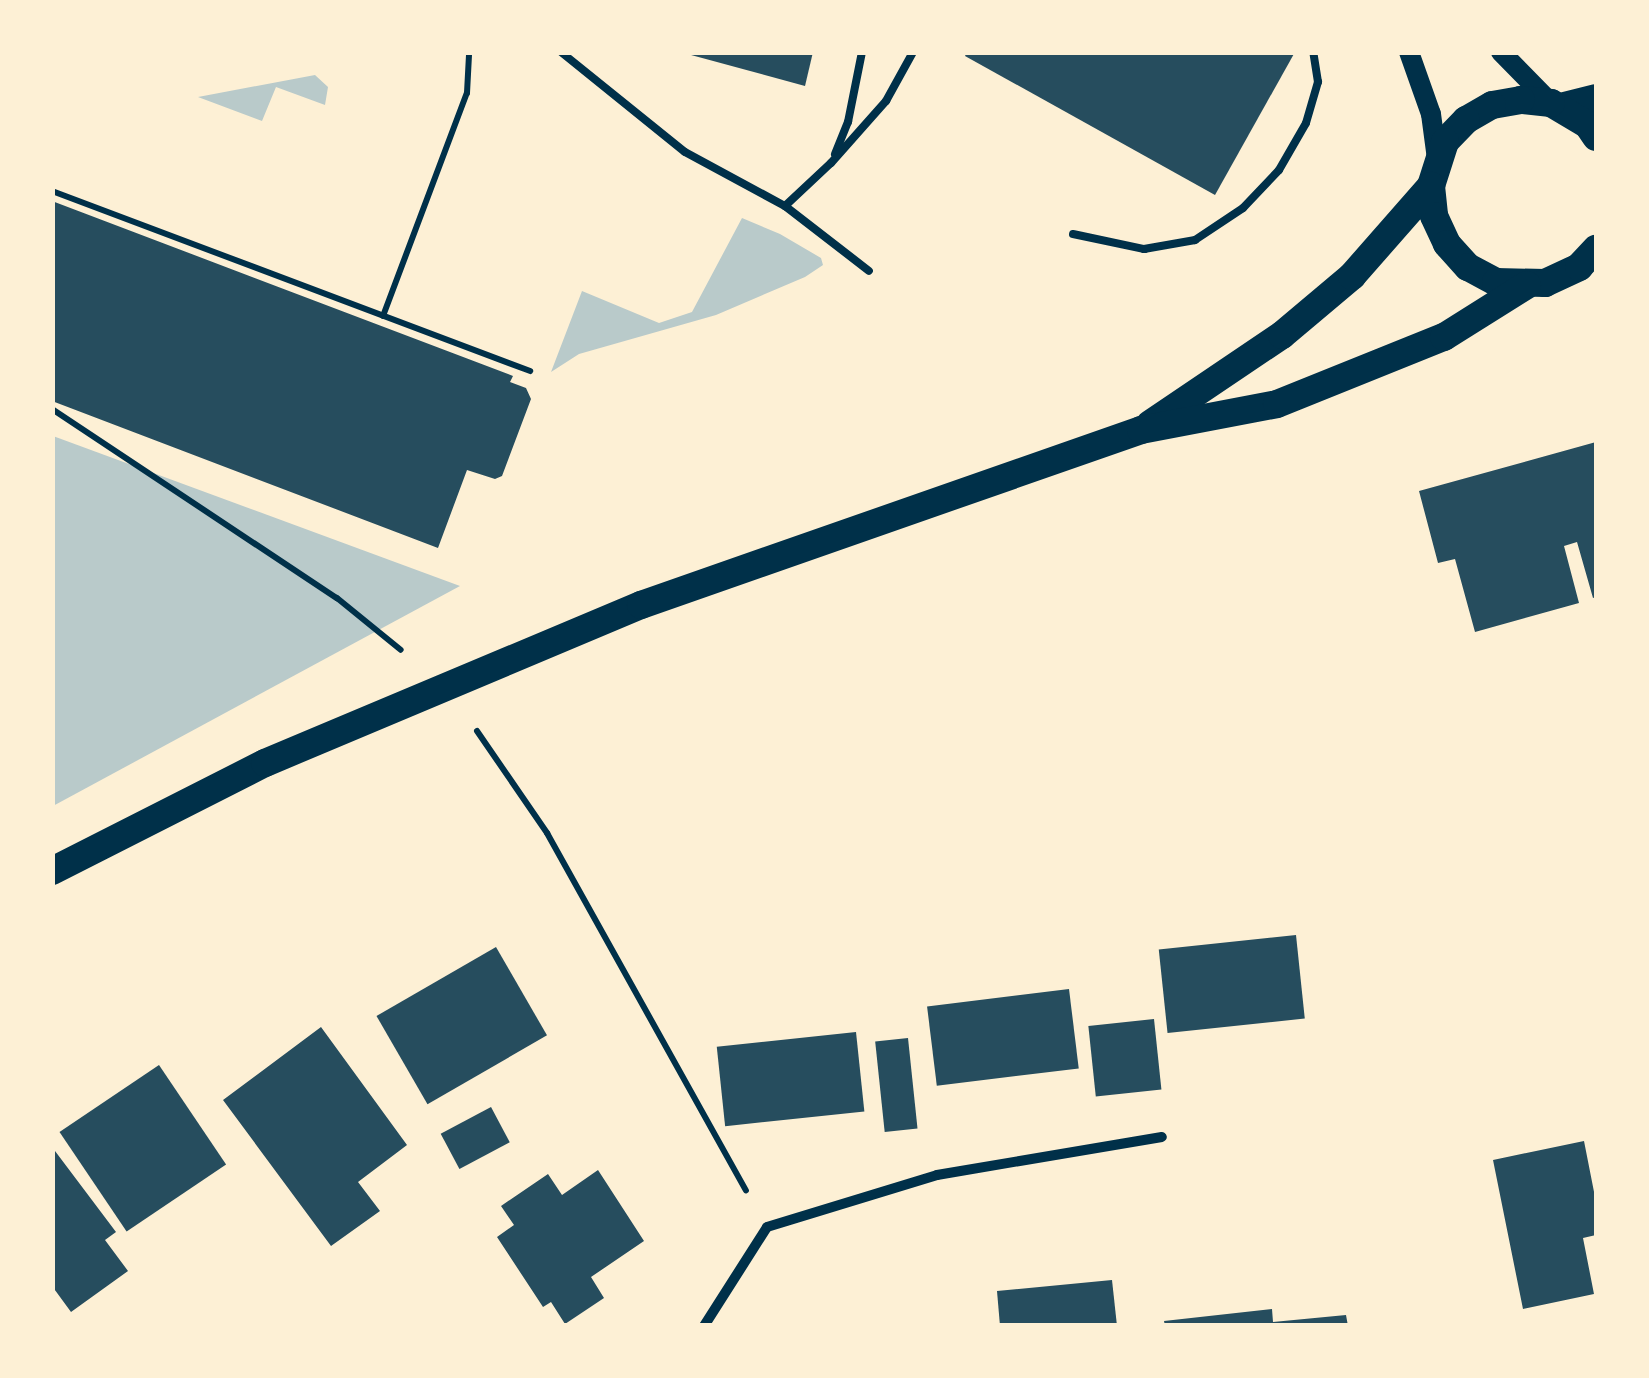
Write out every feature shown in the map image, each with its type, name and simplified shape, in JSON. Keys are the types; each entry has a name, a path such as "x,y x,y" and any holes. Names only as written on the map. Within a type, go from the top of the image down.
{"highway":[{"path":"1590,261 1562,277 1527,285 1496,282 1468,267 1447,244 1434,216 1434,174 1445,142 1466,120 1492,105 1521,100 1556,105 1596,98"},
{"path":"1556,105 1596,137"},
{"path":"1141,430 1296,323 1352,276 1434,174"},
{"path":"52,871 266,762 640,604 1141,430 1277,404 1444,337 1527,285"}],"main road":[{"path":"1410,52 1431,114 1434,174"},
{"path":"1501,52 1556,105"}],"street":[{"path":"704,1326 767,1227 937,1174 1162,1137"}],"lane":[{"path":"561,52 686,152 784,206 869,271"},
{"path":"831,163 848,122 862,52"},
{"path":"784,206 831,163 886,101 913,52"},
{"path":"1073,234 1144,249 1196,240 1243,208 1279,170 1306,123 1318,82 1313,52"}],"path":[{"path":"383,316 467,92 469,56"},
{"path":"52,191 530,372"},
{"path":"52,410 337,598 447,686 547,833 767,1227"}],"shaded area":[{"path":"315,75 328,87 325,105 276,87 262,121 198,97"},
{"path":"742,218 780,234 821,258 823,265 805,277 716,315 579,354 551,372 582,291 659,323 692,312"},
{"path":"53,436 460,586 53,806"}],"building":[{"path":"680,52 813,52 805,86"},
{"path":"967,52 1295,52 1215,195 965,56"},
{"path":"52,201 513,376 510,382 526,388 531,399 502,476 495,479 467,470 438,548 52,401"},
{"path":"1596,442 1596,597 1593,598 1577,542 1564,546 1579,603 1475,632 1455,559 1438,563 1419,491"},
{"path":"1296,935 1305,1019 1168,1033 1159,949"},
{"path":"496,947 547,1035 427,1104 376,1016"},
{"path":"1069,989 1079,1068 937,1086 927,1006"},
{"path":"1154,1019 1161,1090 1096,1097 1088,1026"},
{"path":"321,1027 407,1145 358,1182 380,1211 331,1246 223,1100"},
{"path":"856,1032 864,1112 725,1126 717,1047"},
{"path":"908,1038 918,1129 885,1132 875,1041"},
{"path":"159,1065 226,1164 127,1232 60,1132"},
{"path":"491,1107 510,1142 459,1169 441,1134"},
{"path":"1584,1141 1596,1202 1596,1235 1583,1238 1594,1294 1523,1309 1493,1160"},
{"path":"52,1147 116,1232 105,1240 128,1271 71,1312 52,1286"},
{"path":"598,1170 644,1241 591,1277 604,1298 565,1324 551,1302 543,1307 497,1237 514,1225 501,1206 548,1174 562,1195"},
{"path":"1112,1280 1117,1326 1000,1326 997,1291"},
{"path":"1272,1309 1273,1322 1346,1315 1348,1326 1165,1326 1164,1321"}]}
